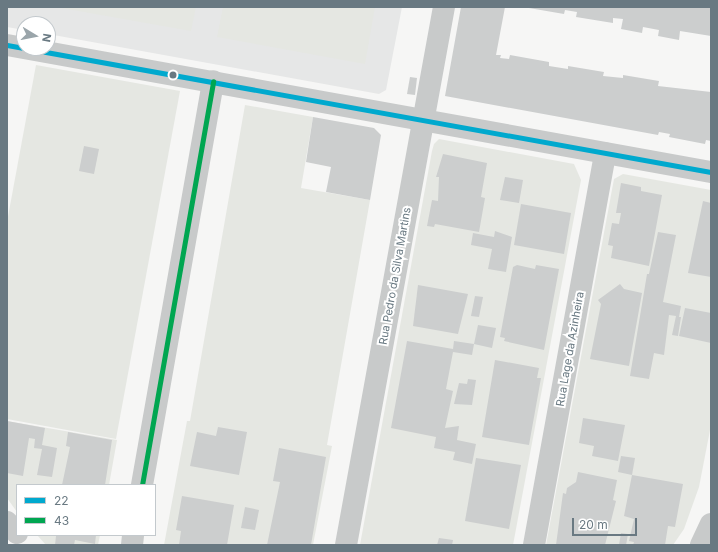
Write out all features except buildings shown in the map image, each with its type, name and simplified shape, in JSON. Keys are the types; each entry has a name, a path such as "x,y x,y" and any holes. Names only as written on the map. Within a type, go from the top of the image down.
{"street":[{"name":"Rua Pedro da Silva Martins","path":"346,545 444,7"},
{"path":"7,45 213,80 711,172"},
{"path":"142,484 213,80"},
{"name":"Rua Lage da Azinheira","path":"534,545 605,153"},
{"path":"7,522 16,532"},
{"path":"701,545 711,524"},
{"path":"20,536 27,545"}],"shaded area":[{"path":"7,7 402,7 386,90 379,94 56,35 56,16 16,16 16,29 7,27"},
{"path":"56,7 196,7 191,31"},
{"path":"223,7 375,7 365,64 217,37"},
{"path":"36,65 180,91 116,439 7,419 7,222"},
{"path":"245,105 313,117 301,188 370,200 327,445 332,446 313,545 164,545 187,421 190,421"},
{"path":"439,139 574,164 581,180 513,545 360,545 432,151 434,144"},
{"path":"623,174 711,190 711,425 699,487 684,529 673,545 546,545 614,179"},
{"path":"7,421 117,440 109,484 16,484 16,511 7,498"},
{"path":"38,536 100,536 98,545 46,545"}],"transit line":[{"name":"22","path":"7,45 711,172"},
{"name":"43","path":"142,484 213,81"}]}
